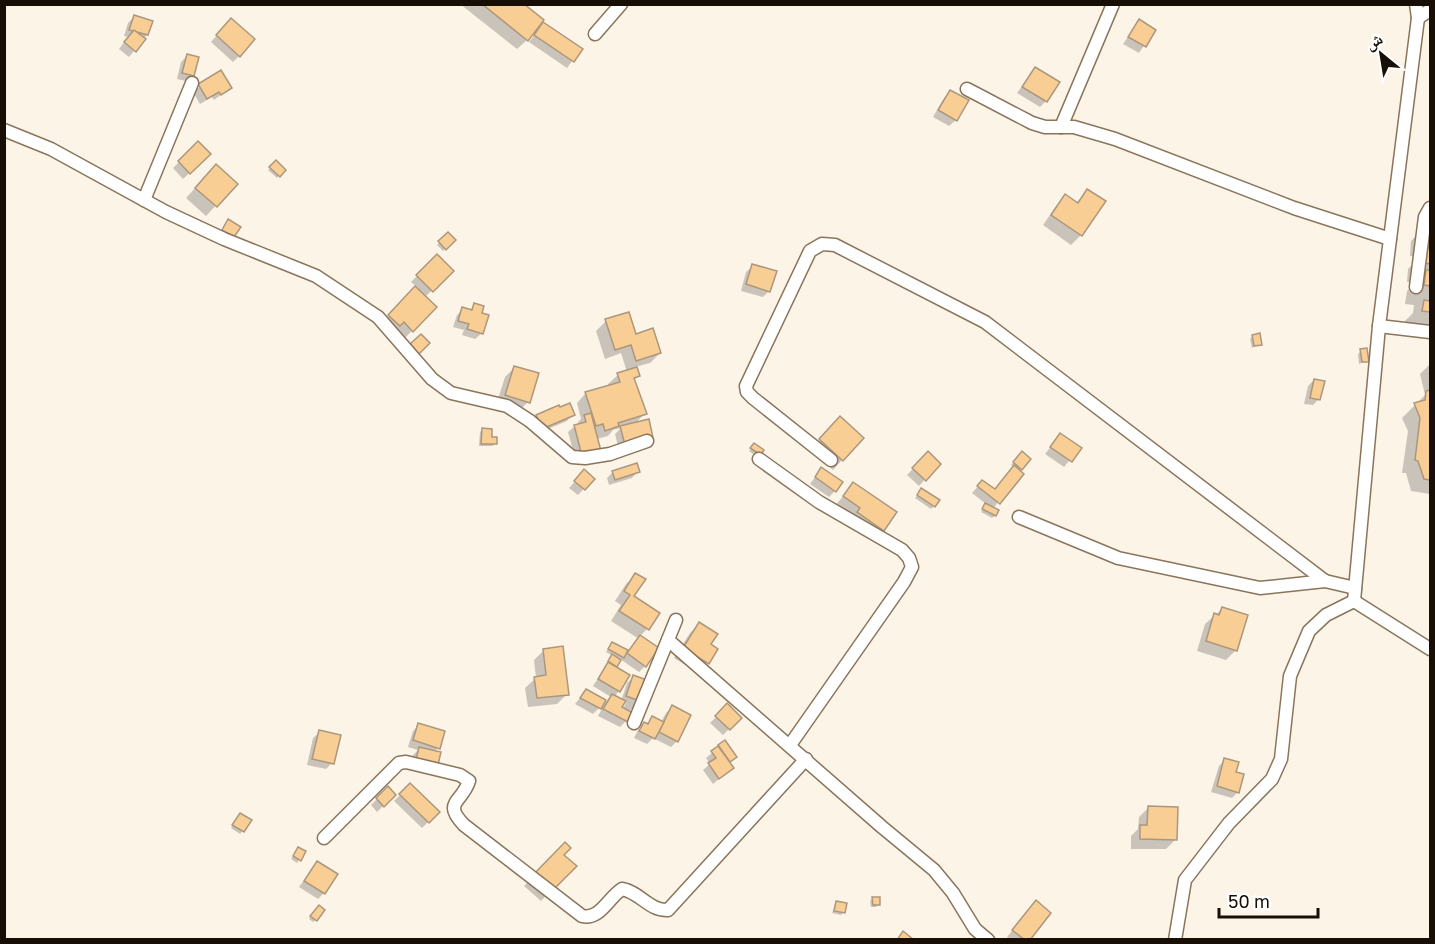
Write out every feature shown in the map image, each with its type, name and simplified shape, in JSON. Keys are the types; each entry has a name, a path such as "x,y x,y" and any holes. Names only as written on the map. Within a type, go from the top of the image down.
{"street":[{"path":"595,34 621,4"},
{"path":"1060,127 1113,4"},
{"path":"1354,602 1379,326 1418,18 1416,4"},
{"path":"1418,18 1431,10"},
{"path":"144,200 192,83"},
{"path":"967,89 1032,123 1045,127 1074,127 1115,139 1294,208 1390,239"},
{"path":"4,130 51,149 144,200 224,239 316,276 378,317 432,379 451,393 507,406 572,457 585,458 610,454 647,441"},
{"path":"1416,287 1425,217 1431,208"},
{"path":"831,460 753,398 747,392 746,387 810,251 822,244 835,245 985,322 1325,581"},
{"path":"1379,326 1431,332"},
{"path":"759,459 819,502 902,550 909,558 912,567 904,582 790,745"},
{"path":"1019,517 1118,558 1260,588 1325,581 1355,588"},
{"path":"1354,602 1431,649"},
{"path":"1175,939 1185,880 1229,823 1272,779 1281,759 1290,676 1310,631 1326,615 1354,602"},
{"path":"634,723 676,620"},
{"path":"668,640 934,870 953,893 975,929 988,939"},
{"path":"324,838 399,763 406,762 460,775 469,780 453,806 452,810 456,816 464,825 582,916 592,916 597,913 622,889 629,890 652,908 668,910 806,759"}],"building":[{"path":"482,4 524,4 544,20 528,41"},
{"path":"134,15 153,21 148,35 129,30"},
{"path":"231,18 255,39 240,57 216,35"},
{"path":"1139,19 1156,30 1146,47 1128,37"},
{"path":"543,22 583,49 574,62 534,35"},
{"path":"134,30 146,39 136,52 124,42"},
{"path":"187,54 199,57 194,76 182,73"},
{"path":"1035,67 1060,82 1047,102 1022,87"},
{"path":"221,70 232,88 221,95 219,92 207,99 198,84"},
{"path":"950,90 969,100 957,121 938,110"},
{"path":"198,141 211,154 190,174 178,161"},
{"path":"276,160 286,170 280,177 269,167"},
{"path":"216,164 238,184 217,207 195,188"},
{"path":"1087,189 1106,201 1082,236 1051,215 1065,194 1078,203"},
{"path":"228,219 241,227 234,237 222,230"},
{"path":"448,232 456,240 446,250 438,241"},
{"path":"1427,248 1430,248 1430,264 1425,263"},
{"path":"437,254 454,271 433,292 416,275"},
{"path":"752,264 777,271 770,292 746,284"},
{"path":"1426,270 1430,270 1430,286 1424,285"},
{"path":"415,286 437,307 413,332 404,322 400,326 388,315"},
{"path":"1424,300 1430,301 1430,312 1422,311"},
{"path":"474,303 484,306 482,313 489,315 483,334 467,329 469,324 458,321 462,307 472,310"},
{"path":"629,312 636,334 653,328 661,353 636,361 631,345 615,350 605,319"},
{"path":"1260,333 1262,345 1254,346 1252,335"},
{"path":"421,334 430,343 419,354 410,344"},
{"path":"1367,348 1369,362 1362,362 1360,349"},
{"path":"514,366 539,373 530,403 505,395"},
{"path":"637,367 640,376 634,378 647,414 618,423 619,426 605,431 603,424 596,426 585,392 620,382 617,373"},
{"path":"1314,379 1325,381 1320,400 1310,398"},
{"path":"1430,390 1430,480 1424,479 1418,461 1415,460 1420,418 1414,403 1425,400 1426,391"},
{"path":"570,403 575,415 542,429 536,415"},
{"path":"591,413 601,451 582,456 574,425 586,422 584,415"},
{"path":"840,416 864,438 843,461 819,439"},
{"path":"649,419 653,438 625,445 620,426"},
{"path":"482,428 492,429 492,437 497,437 497,444 481,444"},
{"path":"1060,433 1082,448 1072,462 1050,447"},
{"path":"754,443 764,450 761,455 750,448"},
{"path":"928,451 941,464 926,481 912,468"},
{"path":"1022,451 1031,459 1022,470 1013,462"},
{"path":"637,463 640,472 615,480 612,471"},
{"path":"1014,465 1024,474 1000,504 977,486 982,480 995,489"},
{"path":"821,467 843,482 836,492 815,477"},
{"path":"584,469 595,479 585,490 574,481"},
{"path":"853,482 897,512 884,531 857,512 860,508 843,496"},
{"path":"921,488 940,500 935,507 917,495"},
{"path":"985,503 999,510 996,516 982,509"},
{"path":"635,573 646,579 634,596 660,613 649,630 619,611 630,595 624,591"},
{"path":"1222,607 1248,615 1237,651 1206,641 1214,613 1219,615"},
{"path":"699,622 718,634 711,644 718,649 709,664 683,648"},
{"path":"640,635 659,648 646,667 627,653"},
{"path":"612,642 628,650 624,658 608,649"},
{"path":"563,646 569,695 537,698 534,677 546,675 543,649"},
{"path":"612,654 621,660 617,667 608,661"},
{"path":"608,662 630,675 620,692 598,679"},
{"path":"633,675 647,680 640,701 626,696"},
{"path":"586,689 606,700 601,709 580,698"},
{"path":"612,694 626,701 622,707 633,713 628,722 603,709"},
{"path":"727,703 742,718 730,730 715,716"},
{"path":"672,705 691,715 678,742 659,732"},
{"path":"652,716 664,722 655,739 639,731 644,722 648,724"},
{"path":"418,723 445,731 440,749 413,740"},
{"path":"319,730 341,735 334,764 312,759"},
{"path":"725,740 737,757 730,762 718,745"},
{"path":"718,746 734,768 719,779 708,763 716,758 711,751"},
{"path":"419,747 441,752 437,769 415,764"},
{"path":"1224,758 1239,762 1236,772 1244,774 1239,793 1217,786"},
{"path":"410,783 440,812 429,823 399,794"},
{"path":"388,786 396,795 384,807 376,798"},
{"path":"1148,806 1178,807 1177,840 1140,839 1140,825 1147,825"},
{"path":"240,813 252,820 244,832 232,825"},
{"path":"565,842 571,848 564,855 577,866 551,892 533,875"},
{"path":"298,847 306,851 301,861 293,856"},
{"path":"317,861 338,874 325,894 304,881"},
{"path":"872,897 880,897 880,905 873,905"},
{"path":"1036,900 1051,913 1030,940 1025,940 1012,930"},
{"path":"836,901 847,903 845,913 834,911"},
{"path":"319,905 325,910 317,921 310,916"},
{"path":"903,931 914,940 897,940"}]}
